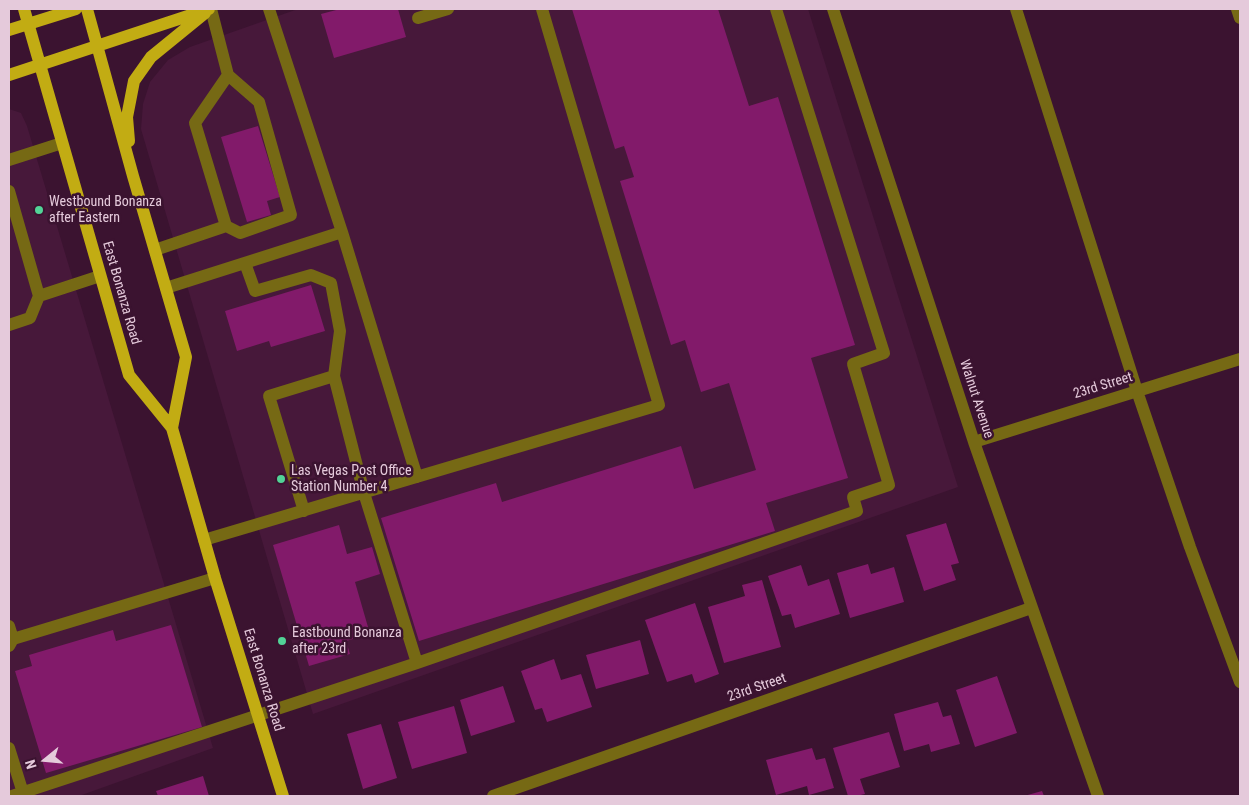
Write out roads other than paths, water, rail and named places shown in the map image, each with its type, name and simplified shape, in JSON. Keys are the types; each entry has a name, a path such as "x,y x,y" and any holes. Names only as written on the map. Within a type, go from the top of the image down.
{"main road":[{"name":"East Bonanza Road","path":"24,9 129,375 172,428 215,578 283,796"},
{"path":"9,30 76,9"},
{"name":"East Bonanza Road","path":"87,9 186,357 172,428"},
{"path":"9,75 210,9"},
{"path":"133,176 127,117 134,81 151,57 210,9"}],"street":[{"path":"210,9 228,75 259,102 291,215 240,234 226,226 195,123 228,75"},
{"path":"269,9 342,232 417,477"},
{"path":"418,18 448,9"},
{"path":"204,540 659,405 542,9"},
{"path":"9,748 18,794 259,716 856,512 853,497 888,485 853,364 884,353 776,9"},
{"name":"Walnut Avenue","path":"833,9 974,442 1098,796"},
{"path":"1016,9 1137,391 1190,547 1240,682"},
{"path":"1238,9 1240,18"},
{"path":"9,160 62,143"},
{"path":"9,325 30,318 39,296 10,198"},
{"path":"155,250 226,226"},
{"path":"166,288 342,232"},
{"path":"245,262 255,291 311,275 331,283 340,331 334,376 364,493 416,663"},
{"path":"39,296 100,276"},
{"name":"23rd Street","path":"974,442 1240,359"},
{"path":"304,511 269,396 334,376"},
{"path":"9,626 11,643 215,578"},
{"name":"23rd Street","path":"493,796 1031,608"}],"place":[{"name":"Westbound Bonanza after Eastern","path":"39,210"},
{"name":"Las Vegas Post Office Station Number 4","path":"281,479"},
{"name":"Eastbound Bonanza after 23rd","path":"282,641"}]}
